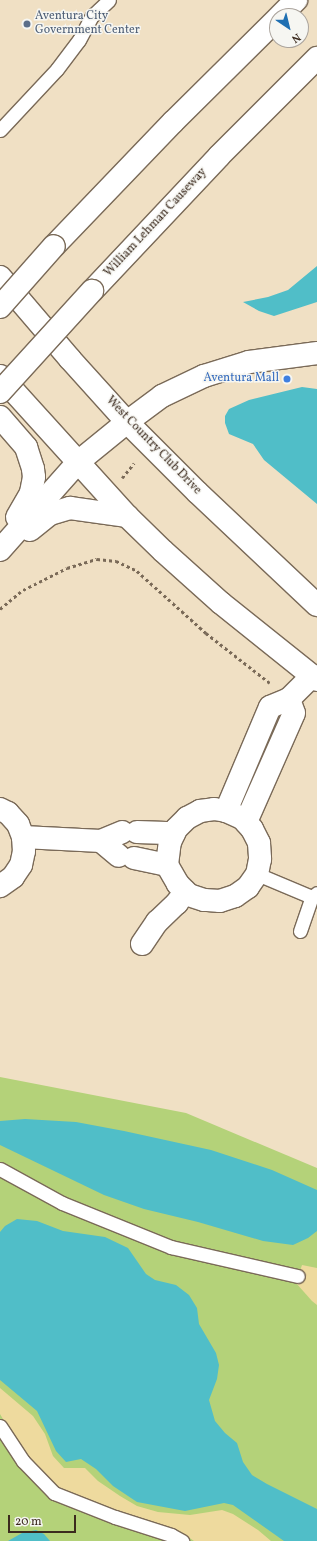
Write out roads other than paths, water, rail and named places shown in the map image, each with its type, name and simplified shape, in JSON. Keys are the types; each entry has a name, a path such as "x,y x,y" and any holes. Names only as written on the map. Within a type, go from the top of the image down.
{"main road":[{"path":"288,8 296,0"},
{"path":"6,298 173,122 269,27"},
{"name":"William Lehman Causeway","path":"0,392 92,291 219,156 317,58"},
{"name":"West Country Club Drive","path":"0,277 6,298 208,503 317,605"},
{"path":"0,550 78,462 162,396 204,376 248,362 317,353"},
{"path":"0,376 127,516 198,584 315,676 289,698 270,707 226,811"},
{"path":"0,416 26,447 31,460 34,477 31,493 0,543"},
{"path":"0,555 50,514 63,509 80,508 127,516"},
{"path":"246,822 294,713 289,698"},
{"path":"0,808 8,813 18,824 23,837 24,851 20,865 13,877 0,886"},
{"path":"214,809 226,811 242,818 252,829 259,843 260,859 256,874 248,887 235,896 220,901 204,900 189,895 178,884 167,865 170,842 174,833 187,818 200,811 214,809"},
{"path":"23,837 101,841 129,832 174,833"},
{"path":"101,841 127,857 167,865"},
{"path":"142,944 157,922 177,903 185,891"}],"lane":[{"path":"0,130 40,90 79,40 92,16 109,0"},
{"path":"256,874 315,895 300,931"},
{"path":"0,1169 62,1203 171,1247 298,1276"},
{"path":"0,1426 23,1461 54,1493 114,1517 171,1534 182,1541"}],"water":[{"path":"317,266 317,302 274,316 259,311 243,302 268,297 288,290"},
{"path":"302,387 317,389 317,504 264,460 253,444 229,434 225,423 225,416 229,409 249,400"},
{"path":"25,1119 76,1122 124,1131 211,1150 272,1170 317,1190 317,1231 308,1238 293,1245 263,1241 198,1222 144,1209 104,1195 0,1145 0,1121"},
{"path":"17,1219 37,1221 63,1231 105,1237 128,1248 146,1274 155,1280 176,1285 189,1295 197,1308 199,1324 216,1353 219,1365 217,1379 209,1400 215,1421 225,1433 237,1443 243,1462 252,1475 317,1509 317,1541 284,1541 233,1505 224,1503 185,1511 137,1502 113,1486 96,1469 81,1459 66,1462 56,1451 37,1411 0,1380 0,1232 5,1226"},
{"path":"36,1530 44,1534 50,1541 8,1541 22,1533"}],"place":[{"name":"Aventura City Government Center","path":"27,24"},
{"name":"Aventura Mall","path":"287,379"}]}
